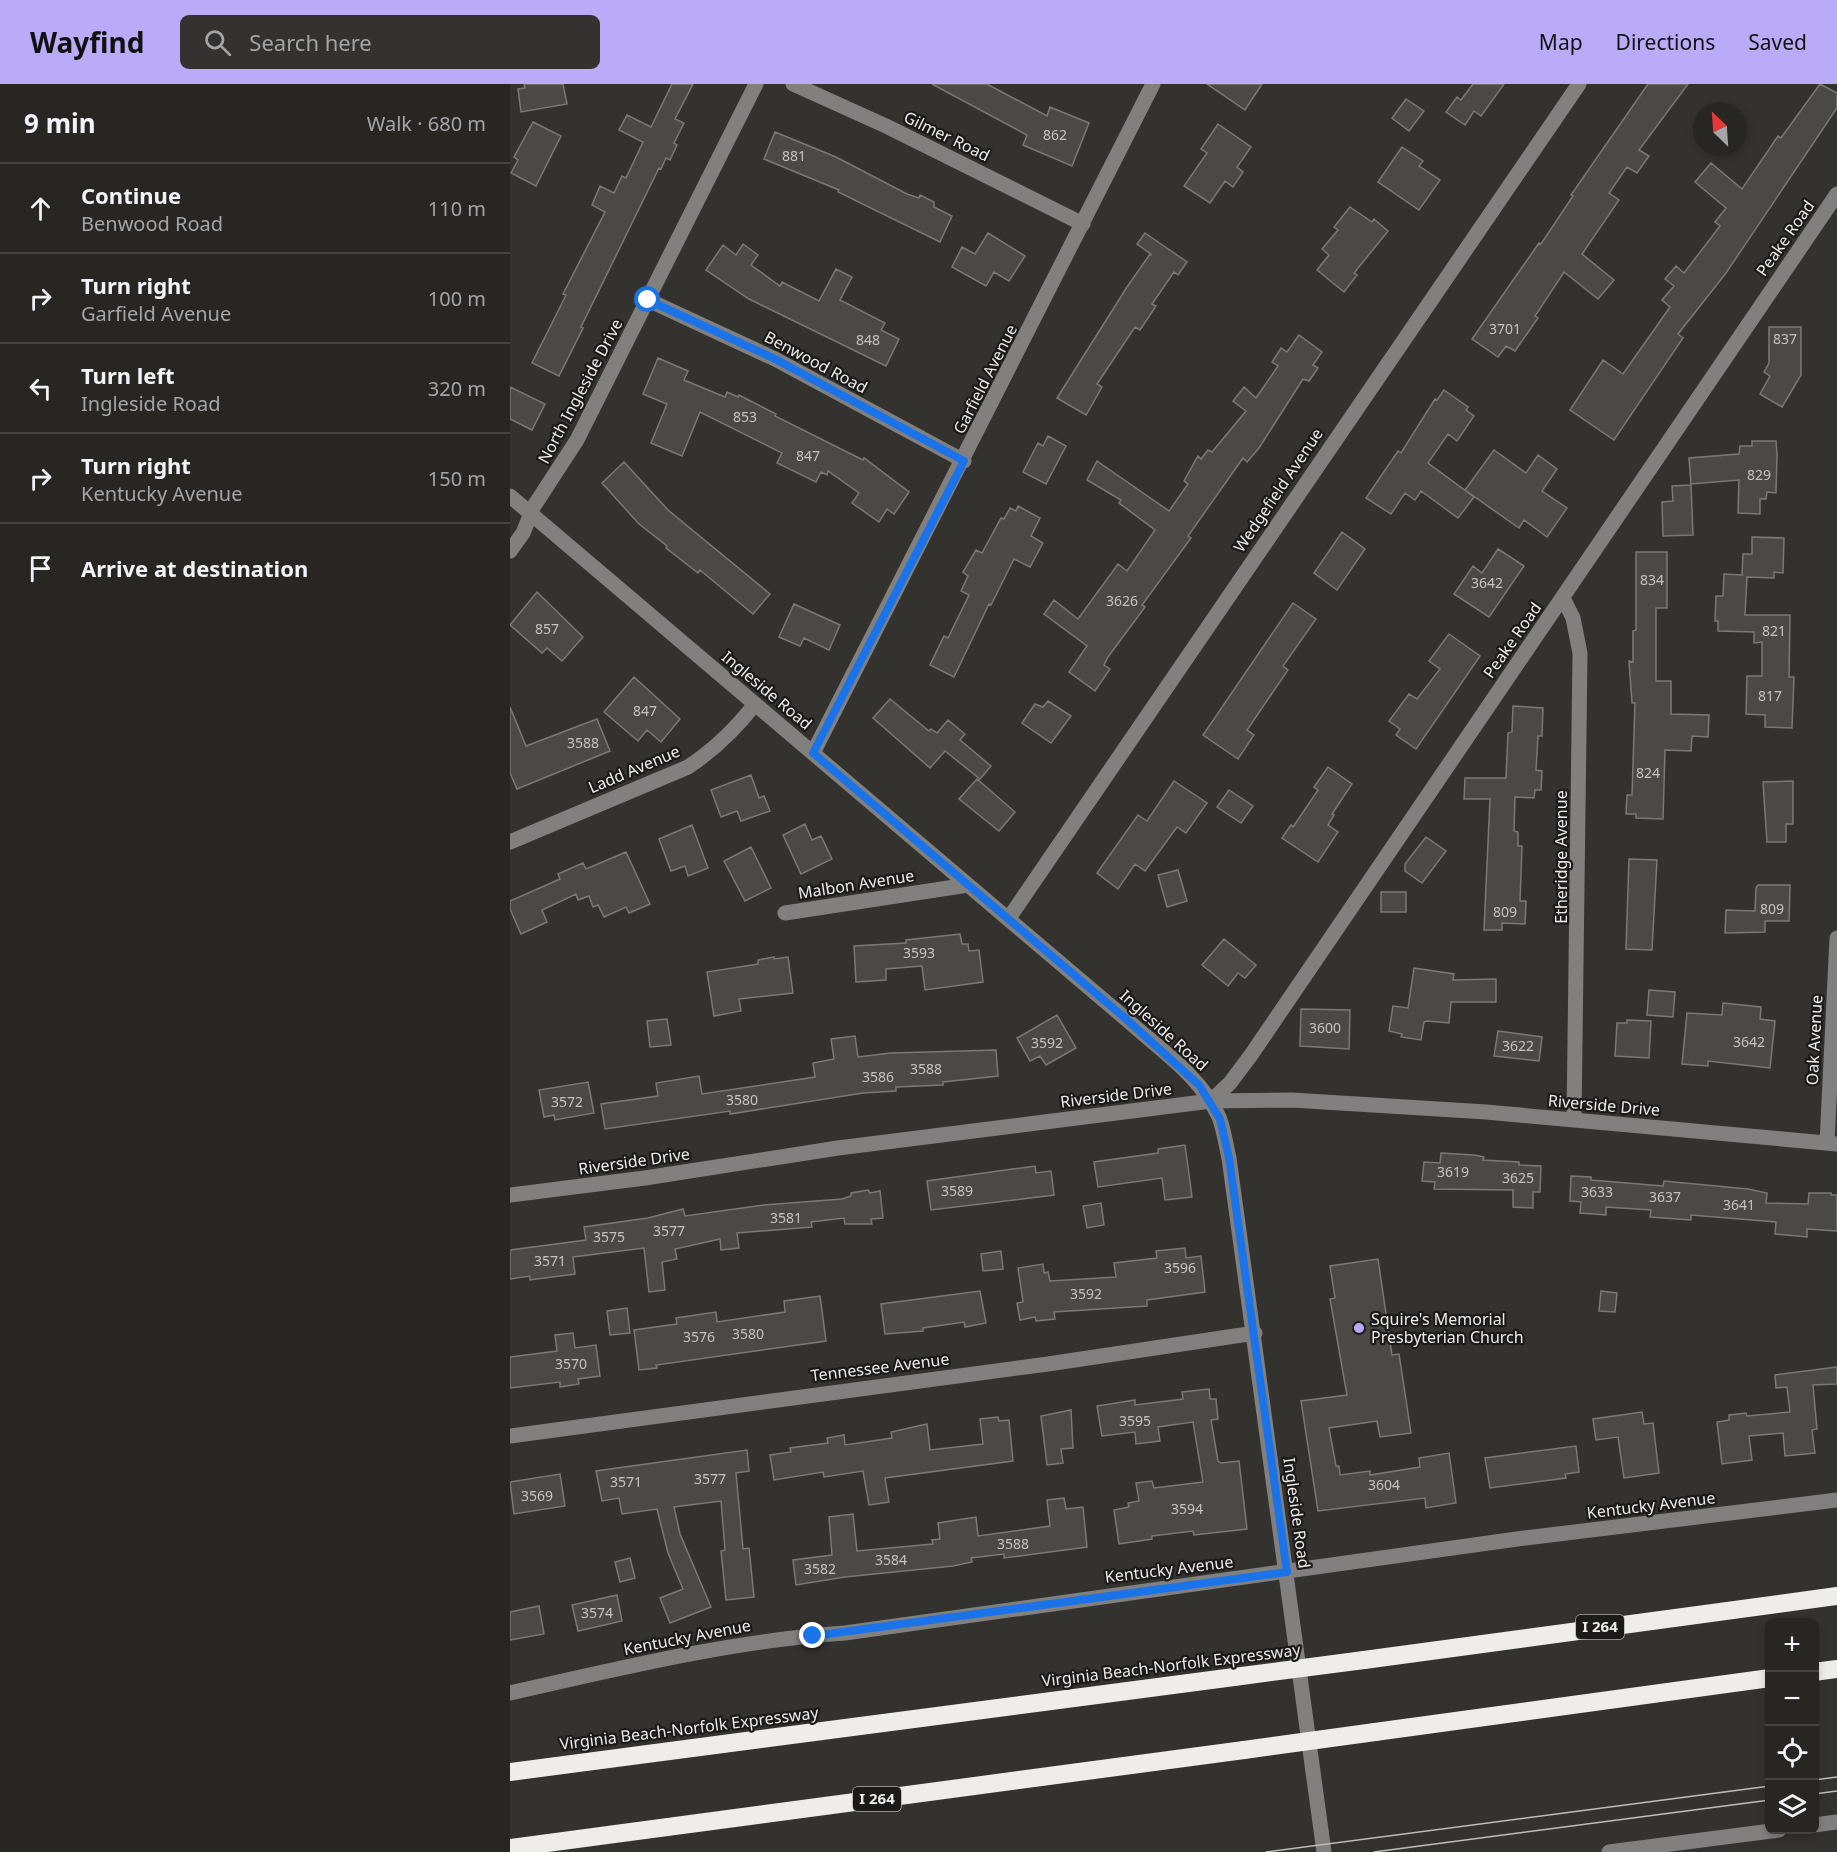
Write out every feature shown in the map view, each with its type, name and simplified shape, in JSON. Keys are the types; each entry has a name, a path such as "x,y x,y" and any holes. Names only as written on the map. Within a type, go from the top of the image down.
{"highway":[{"name":"Virginia Beach-Norfolk Expressway","path":"510,1772 1837,1596"},
{"path":"1819,1671 1837,1669"},
{"name":"I 264","path":"510,1848 1765,1679"}],"street":[{"name":"North Ingleside Drive","path":"510,551 524,533 531,513 577,440 756,84"},
{"name":"Gilmer Road","path":"793,84 886,126 1083,224"},
{"name":"Garfield Avenue","path":"813,753 964,461 1153,84"},
{"name":"Wedgefield Avenue","path":"1009,918 1579,84"},
{"name":"Peake Road","path":"1211,1101 1230,1083 1251,1055 1836,203"},
{"name":"Benwood Road","path":"648,300 775,359 964,461"},
{"name":"Ingleside Road","path":"510,496 1009,918 1199,1085 1211,1101 1220,1119 1229,1158 1255,1333 1324,1852"},
{"name":"Etheridge Avenue","path":"1563,598 1573,618 1580,653 1574,1120"},
{"name":"Ladd Avenue","path":"510,842 688,767 713,751 735,730 755,704"},
{"name":"Malbon Avenue","path":"785,913 968,885"},
{"name":"Oak Avenue","path":"1832,1144 1837,938"},
{"name":"Riverside Drive","path":"510,1195 645,1178 838,1148 1211,1101 1292,1100 1574,1120 1832,1144"},
{"name":"Tennessee Avenue","path":"510,1436 1048,1364 1255,1333"},
{"name":"Kentucky Avenue","path":"510,1694 687,1653 750,1642 845,1633 1517,1539 1837,1500"},
{"path":"1819,1824 1837,1822"},
{"path":"1610,1852 1765,1832"}],"building":[{"path":"524,84 563,84 567,104 521,112 518,89 525,88"},
{"path":"672,84 693,84 675,119 684,123 674,143 677,145 670,160 666,158 661,169 659,168 559,376 532,363 566,295 563,294 605,212 592,205 600,186 614,193 622,176 626,178 643,142 619,130 627,115 651,127"},
{"path":"932,84 987,84 1047,116 1050,107 1089,123 1072,166 1023,145 1027,135"},
{"path":"1207,84 1262,84 1245,110"},
{"path":"1473,84 1504,84 1481,116 1474,111 1465,125 1446,112 1457,97 1461,100"},
{"path":"1648,84 1688,84 1639,150 1649,156 1637,173 1627,167 1609,193 1619,200 1582,254 1614,280 1598,299 1564,272 1535,316 1538,318 1515,351 1506,346 1498,357 1472,339 1539,243 1541,244 1573,196 1571,195"},
{"path":"1820,84 1837,93 1837,108 1726,273 1678,334 1683,338 1614,440 1570,410 1603,360 1623,374 1670,307 1662,300 1674,286 1665,279 1676,266 1684,273 1720,226 1715,222 1726,208 1695,182 1711,163 1742,189 1778,136 1781,138"},
{"path":"1406,99 1424,111 1409,131 1392,118"},
{"path":"533,122 561,136 536,186 511,173 518,160 514,157"},
{"path":"1218,124 1251,147 1237,167 1243,172 1233,187 1225,181 1210,203 1184,186 1207,153 1201,149"},
{"path":"775,132 836,157 907,194 919,198 920,195 934,202 934,207 952,216 940,242 838,192 839,190 764,159"},
{"path":"1402,147 1423,161 1419,166 1440,180 1419,210 1378,182"},
{"path":"1350,207 1372,222 1374,219 1388,231 1354,273 1357,275 1344,292 1317,270 1329,255 1322,249 1338,230 1334,227"},
{"path":"988,233 1025,256 1009,281 994,272 986,286 952,267 962,247 975,254"},
{"path":"1145,233 1187,262 1178,275 1174,272 1152,304 1156,306 1140,330 1135,327 1097,384 1102,387 1086,415 1057,398 1127,287 1150,254 1152,255 1137,244"},
{"path":"743,244 758,255 751,265 780,286 782,282 819,301 836,269 852,277 840,300 885,323 881,330 899,339 886,366 749,299 706,270 723,245 736,255"},
{"path":"1769,327 1801,327 1801,375 1782,407 1760,394 1770,376 1764,372 1769,363"},
{"path":"1299,335 1322,352 1313,365 1318,368 1309,381 1303,379 1259,448 1247,462 1243,458 1188,536 1191,538 1142,605 1145,607 1108,657 1104,665 1110,669 1095,691 1069,672 1087,646 1044,614 1054,600 1078,619 1118,564 1127,571 1155,530 1119,503 1121,500 1087,480 1097,461 1169,511 1188,484 1184,481 1198,456 1201,459 1208,450 1212,452 1246,411 1233,401 1244,387 1256,398 1278,366 1272,362 1281,348 1287,352"},
{"path":"658,358 688,371 684,380 725,397 727,392 738,397 739,395 776,414 775,416 863,460 864,458 909,492 894,514 887,509 879,522 852,503 859,493 828,471 827,475 821,472 816,482 777,463 782,453 700,412 682,456 651,443 667,404 643,394"},
{"path":"510,387 545,404 532,430 510,419"},
{"path":"1444,390 1468,407 1466,410 1474,416 1457,441 1448,434 1428,463 1474,497 1458,518 1421,491 1415,500 1405,493 1391,514 1366,498 1398,451 1401,453 1435,399 1437,400"},
{"path":"1048,436 1066,446 1046,484 1023,472 1038,443 1043,446"},
{"path":"1752,441 1776,441 1776,493 1767,492 1766,499 1760,499 1760,514 1738,513 1739,480 1691,484 1689,458 1739,454 1740,446 1752,446"},
{"path":"1494,450 1526,473 1538,455 1557,469 1542,491 1567,508 1547,537 1524,520 1519,528 1465,490"},
{"path":"624,462 668,510 770,594 753,614 700,570 698,573 666,548 667,546 639,524 602,483"},
{"path":"1691,485 1693,535 1663,536 1662,502 1673,501 1672,486"},
{"path":"1018,506 1040,518 1031,536 1043,543 1030,567 1014,559 991,605 989,604 954,677 930,665 944,636 948,638 969,595 961,591 968,576 963,572 976,550 982,553 1001,518 1004,519 1010,508 1016,511"},
{"path":"1342,532 1365,549 1337,590 1314,573"},
{"path":"1752,537 1784,538 1783,573 1774,572 1774,578 1747,577 1745,615 1790,615 1789,677 1794,677 1792,728 1765,727 1765,715 1746,714 1747,676 1762,676 1762,642 1754,643 1754,632 1718,631 1718,621 1715,621 1716,596 1723,596 1724,574 1742,575 1743,554 1752,554"},
{"path":"1498,549 1524,566 1489,617 1454,594 1473,566 1482,573"},
{"path":"1636,552 1667,552 1667,608 1656,608 1656,681 1671,681 1671,714 1709,715 1708,737 1692,736 1691,751 1665,750 1663,819 1636,818 1636,814 1626,814 1627,795 1632,795 1635,703 1632,703 1629,661 1633,662 1633,631 1636,630"},
{"path":"537,592 583,637 562,661 547,648 542,653 510,625"},
{"path":"1293,603 1316,619 1283,666 1288,670 1247,730 1254,735 1238,759 1203,735"},
{"path":"794,604 840,625 829,650 804,638 800,646 779,637"},
{"path":"1449,634 1480,656 1416,749 1396,735 1400,729 1389,721 1409,694 1417,699 1440,669 1429,661"},
{"path":"634,677 680,719 661,742 647,730 638,741 604,712"},
{"path":"890,699 929,731 931,729 937,733 948,720 965,734 960,740 991,766 980,779 945,751 930,768 873,718"},
{"path":"1048,701 1071,716 1051,743 1022,723 1035,704 1043,707"},
{"path":"1513,706 1543,708 1542,736 1538,736 1536,770 1542,771 1541,790 1535,790 1534,798 1515,797 1514,831 1518,832 1518,846 1522,846 1520,901 1526,901 1525,924 1502,923 1502,930 1484,930 1490,799 1464,799 1465,778 1506,778 1508,733 1512,732"},
{"path":"510,707 526,746 597,719 610,751 517,789 510,773"},
{"path":"1328,767 1352,784 1332,814 1334,815 1328,825 1338,832 1318,862 1282,838 1291,825 1293,827 1318,790 1314,787"},
{"path":"751,775 759,798 764,796 770,811 741,821 737,811 721,817 711,790"},
{"path":"977,779 1015,812 999,831 959,799"},
{"path":"1174,781 1207,803 1186,833 1177,827 1145,871 1135,864 1118,889 1097,873 1138,815 1147,821"},
{"path":"1793,781 1793,824 1786,824 1786,842 1767,842 1763,782"},
{"path":"1229,790 1253,806 1241,823 1217,807"},
{"path":"805,824 812,840 821,836 832,859 801,874 783,835"},
{"path":"692,825 708,868 688,876 685,866 671,871 659,839"},
{"path":"1426,837 1446,851 1422,883 1405,871 1405,864"},
{"path":"751,847 771,888 745,901 724,861"},
{"path":"626,852 650,904 629,913 626,907 604,917 598,905 593,907 589,896 578,900 576,894 542,910 547,922 521,934 510,909 510,901 560,879 558,874 583,863 586,869"},
{"path":"1629,859 1657,860 1652,950 1626,949"},
{"path":"1178,870 1187,901 1167,907 1158,875"},
{"path":"1758,885 1790,885 1789,921 1765,921 1765,932 1725,933 1726,910 1755,911"},
{"path":"1381,892 1406,892 1406,912 1381,912"},
{"path":"960,934 962,944 968,944 969,951 979,950 983,982 925,990 922,966 886,969 886,980 856,982 854,946 906,943 906,940"},
{"path":"1224,939 1256,965 1245,978 1238,973 1228,986 1202,965"},
{"path":"774,957 774,959 788,957 793,993 739,999 741,1011 714,1016 707,972 758,964 758,960"},
{"path":"1414,968 1454,974 1453,980 1496,979 1496,1002 1451,1002 1449,1023 1424,1022 1421,1040 1401,1037 1402,1034 1389,1031 1393,1006 1408,1008"},
{"path":"1649,990 1675,992 1673,1017 1647,1015"},
{"path":"1723,1003 1761,1007 1760,1019 1775,1021 1770,1068 1708,1061 1708,1066 1682,1064 1687,1013 1722,1015"},
{"path":"1301,1009 1350,1010 1349,1049 1300,1046"},
{"path":"1057,1015 1076,1048 1046,1065 1040,1056 1030,1061 1017,1038"},
{"path":"667,1019 671,1045 650,1047 647,1021"},
{"path":"1627,1020 1651,1021 1649,1058 1615,1056 1617,1023 1627,1023"},
{"path":"1498,1031 1542,1037 1539,1061 1494,1056"},
{"path":"855,1036 858,1057 891,1053 996,1050 998,1076 943,1082 943,1085 896,1087 896,1091 863,1093 730,1114 730,1111 605,1129 601,1104 658,1096 656,1083 699,1076 702,1094 815,1077 813,1063 834,1059 831,1039"},
{"path":"588,1082 594,1113 555,1120 554,1115 544,1117 539,1090"},
{"path":"1185,1145 1192,1197 1165,1200 1162,1178 1098,1187 1094,1162 1158,1153 1158,1149"},
{"path":"1441,1153 1474,1155 1484,1157 1483,1160 1541,1166 1540,1192 1533,1192 1533,1208 1513,1207 1513,1190 1434,1189 1435,1182 1422,1181 1424,1162 1440,1163"},
{"path":"1035,1166 1036,1173 1051,1171 1054,1195 931,1210 927,1181"},
{"path":"1571,1176 1591,1177 1591,1180 1663,1186 1664,1181 1748,1189 1767,1193 1766,1203 1808,1204 1809,1193 1831,1193 1831,1195 1837,1195 1837,1231 1807,1229 1807,1237 1775,1234 1776,1222 1691,1215 1691,1220 1650,1217 1651,1210 1606,1207 1606,1215 1580,1213 1581,1202 1570,1201"},
{"path":"868,1190 870,1193 880,1191 883,1218 871,1219 872,1224 845,1224 844,1218 811,1222 812,1227 737,1233 739,1248 721,1250 720,1239 675,1249 677,1259 662,1262 665,1290 649,1292 644,1248 573,1257 575,1274 530,1280 530,1276 510,1279 510,1250 586,1240 584,1227 648,1218 683,1209 685,1216 764,1205 842,1199 851,1196 851,1193"},
{"path":"1101,1203 1104,1225 1087,1228 1083,1206"},
{"path":"1185,1248 1186,1258 1201,1256 1205,1292 1147,1300 1147,1306 1054,1312 1055,1319 1036,1321 1035,1317 1020,1320 1017,1303 1023,1302 1018,1268 1043,1264 1044,1273 1048,1272 1050,1281 1116,1277 1114,1263 1157,1258 1156,1251"},
{"path":"1001,1251 1003,1269 983,1271 981,1254"},
{"path":"1378,1259 1392,1355 1399,1354 1411,1433 1380,1437 1377,1421 1329,1428 1336,1466 1339,1466 1340,1475 1370,1471 1370,1475 1420,1467 1419,1458 1449,1453 1456,1503 1426,1508 1425,1498 1318,1511 1301,1401 1347,1395 1330,1299 1335,1298 1330,1266"},
{"path":"980,1291 986,1323 965,1327 964,1322 923,1328 923,1331 885,1334 881,1304"},
{"path":"1601,1291 1617,1293 1615,1312 1599,1311"},
{"path":"820,1296 826,1341 656,1365 657,1368 639,1370 634,1330 677,1324 676,1318 716,1312 717,1322 785,1312 784,1301"},
{"path":"627,1308 630,1333 610,1335 607,1311"},
{"path":"573,1333 575,1348 596,1345 600,1376 578,1379 579,1384 560,1387 560,1382 510,1388 510,1357 557,1351 555,1335"},
{"path":"1837,1367 1837,1384 1813,1385 1817,1429 1812,1430 1815,1453 1785,1456 1783,1433 1749,1436 1752,1460 1722,1464 1717,1422 1729,1420 1729,1415 1746,1413 1747,1416 1790,1412 1787,1387 1776,1388 1775,1375"},
{"path":"1209,1389 1210,1399 1216,1399 1218,1419 1211,1420 1218,1461 1221,1463 1239,1461 1247,1529 1194,1535 1193,1531 1152,1536 1152,1539 1119,1544 1114,1510 1129,1507 1128,1503 1139,1501 1136,1483 1152,1481 1154,1488 1203,1482 1193,1422 1158,1427 1160,1441 1136,1444 1135,1432 1102,1436 1097,1406 1135,1400 1135,1405 1183,1399 1182,1392"},
{"path":"1071,1410 1073,1448 1061,1449 1063,1463 1047,1465 1041,1416"},
{"path":"1642,1412 1644,1424 1653,1423 1659,1473 1624,1478 1618,1437 1596,1440 1593,1419"},
{"path":"998,1417 999,1421 1009,1420 1013,1461 885,1478 889,1502 869,1505 863,1471 824,1477 823,1472 774,1480 770,1455 791,1452 790,1448 828,1443 827,1438 844,1435 845,1445 892,1438 891,1432 927,1424 930,1450 983,1444 980,1419"},
{"path":"1576,1446 1579,1472 1565,1474 1566,1478 1490,1488 1485,1458"},
{"path":"747,1450 749,1471 736,1473 743,1549 749,1548 754,1597 726,1600 721,1551 725,1550 721,1501 674,1507 680,1534 711,1607 670,1623 660,1598 683,1589 668,1553 657,1509 622,1514 619,1498 602,1501 596,1471"},
{"path":"560,1474 565,1506 514,1514 510,1482"},
{"path":"1064,1498 1066,1509 1083,1507 1087,1547 1004,1558 1004,1554 971,1558 972,1562 953,1566 845,1577 796,1585 793,1560 832,1555 829,1517 853,1514 857,1551 933,1544 932,1540 940,1539 938,1523 976,1517 978,1536 1050,1526 1047,1500"},
{"path":"630,1558 635,1578 620,1582 615,1562"},
{"path":"617,1595 622,1621 578,1631 572,1605"},
{"path":"539,1606 544,1634 510,1640 510,1612"}],"tram line":[{"path":"1819,1779 1837,1777"},
{"path":"1266,1852 1765,1787"},
{"path":"1819,1793 1837,1791"},
{"path":"1374,1852 1765,1801"}],"place":[{"name":"Squire's Memorial Presbyterian Church","path":"1359,1328"}],"route":[{"path":"648,300 775,359 964,461 813,753 1126,1019 1199,1085 1211,1101 1220,1119 1229,1158 1287,1572 813,1636"}]}
